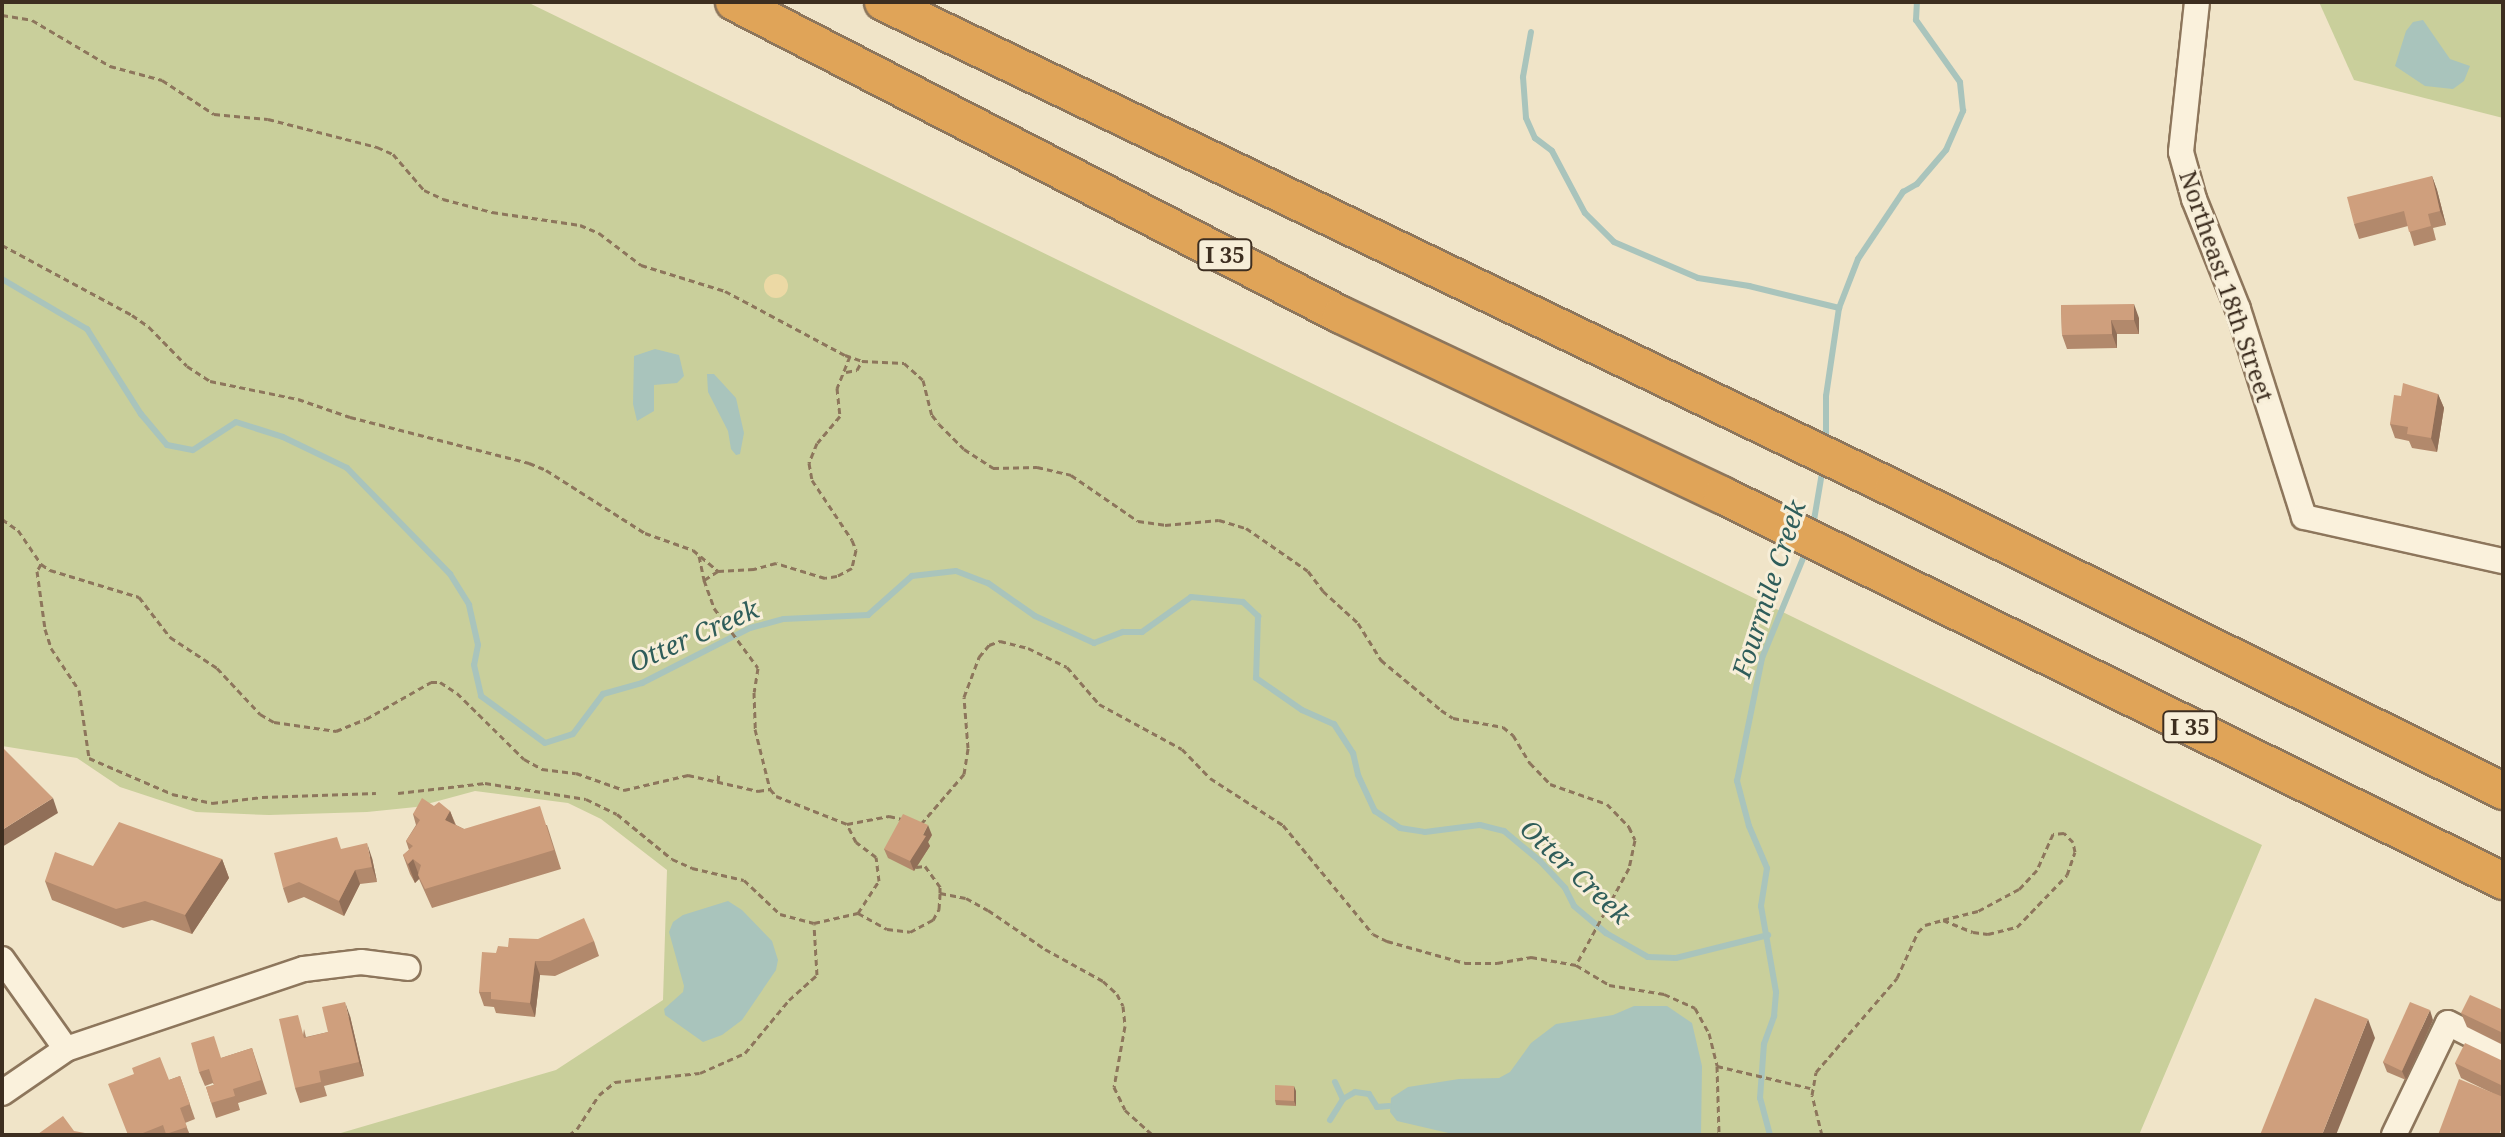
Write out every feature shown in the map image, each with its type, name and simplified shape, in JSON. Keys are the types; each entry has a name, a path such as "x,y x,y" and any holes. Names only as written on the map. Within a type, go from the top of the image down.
{"highway":[{"name":"I 35","path":"734,2 1341,315 1722,495 2503,881"},
{"path":"883,2 1893,488 2503,791"}],"street":[{"name":"Northeast 18th Street","path":"2197,2 2181,152 2194,199 2238,309 2304,517 2503,561"},
{"path":"2,959 66,1049"},
{"path":"2,1093 66,1049 304,969 361,962 408,968"},
{"path":"2394,1135 2448,1023 2503,1051"}],"path":[{"path":"2,15 32,20 110,66 162,80 214,114 268,119 377,147 393,154 424,190 443,199 492,212 580,225 599,233 641,265 725,291 845,355 862,361 896,362 914,369 923,380 932,415 964,449 993,468 1037,467 1063,472 1086,483 1138,521 1165,525 1206,520 1233,523 1300,563 1335,603 1358,623 1381,660 1441,710 1453,718 1503,727 1513,735 1530,763 1550,784 1593,798 1617,812 1635,840 1629,868 1576,965"},
{"path":"2,245 132,315 187,366 210,381 298,399 350,417 529,463 557,477 645,533 699,555 718,571"},
{"path":"704,580 718,571 754,569 776,563 825,578 852,568 856,550 852,540 809,471 811,453 840,416 837,388 851,355"},
{"path":"846,372 857,370 862,361"},
{"path":"2,519 18,530 41,564 62,575 127,591 139,597 170,637 217,668 260,714 274,722 336,731 366,719 431,682 440,682 457,693 532,765 590,777 624,790 680,775 758,791 770,789"},
{"path":"699,555 708,598 758,668 754,692 755,729 770,789 776,796 847,824 889,816 924,824"},
{"path":"41,564 37,571 45,629 51,648 79,690 89,758 172,794 212,803 262,797 376,793"},
{"path":"918,833 934,805 964,774 968,748 964,697 972,669 989,645 1000,641 1012,642 1067,667 1099,704 1182,749 1210,778 1283,825 1373,934 1387,941 1465,963 1497,963 1531,957 1576,965 1609,985 1664,994 1695,1008 1709,1033 1717,1066 1718,1126 1721,1135"},
{"path":"718,781 719,773"},
{"path":"398,793 485,783 586,799 617,814 672,859 692,868 744,880 780,914 814,923 858,913 887,929 910,932 933,920 939,909 940,887 925,866 916,867"},
{"path":"847,824 856,842 872,854 879,865 879,881 858,913"},
{"path":"1820,1134 1812,1089 1816,1072 1828,1053 1897,978 1918,932 1925,925 1943,920 1978,911 2019,889 2037,870 2053,834 2064,833 2073,842 2075,852 2067,875 2017,927 1988,934 1973,932 1943,920"},
{"path":"872,854 883,851"},
{"path":"940,893 966,898 988,910 1045,949 1103,981 1117,994 1123,1006 1125,1026 1114,1087 1125,1110 1153,1135"},
{"path":"569,1135 577,1129 599,1095 615,1082 700,1073 745,1053 789,1000 817,975 814,923"},
{"path":"1717,1066 1812,1089"}],"green space":[{"path":"2,2 527,2 2262,845 2139,1135 334,1135 556,1070 663,1000 667,870 601,819 568,803 475,791 416,807 367,812 269,815 196,812 120,787 77,758 2,746"},
{"path":"2319,2 2503,2 2503,118 2354,80"}],"sand":[{"path":"771,274 781,274 788,281 788,291 781,298 771,298 764,291 764,281"}],"water":[{"path":"2423,20 2450,59 2470,66 2464,81 2453,89 2425,86 2395,66 2406,31 2413,22"},
{"path":"655,349 679,355 684,376 677,383 654,385 654,411 637,421 633,404 634,356"},
{"path":"707,374 714,374 736,398 744,433 740,454 736,455 731,449 728,431 708,392"},
{"path":"728,901 742,910 772,941 778,960 776,970 742,1020 722,1035 703,1042 665,1015 664,1009 683,992 684,986 669,932 673,922 683,915"},
{"path":"1634,1006 1667,1006 1692,1023 1702,1066 1701,1135 1457,1135 1397,1121 1390,1112 1391,1098 1408,1087 1459,1079 1499,1078 1510,1072 1531,1043 1556,1024 1613,1015"}],"building":[{"path":"2432,176 2440,211 2428,214 2431,226 2409,232 2404,211 2354,224 2347,197"},
{"path":"2134,304 2134,320 2111,320 2112,334 2062,335 2061,305"},
{"path":"2403,383 2438,394 2431,438 2407,434 2408,427 2390,424 2394,395 2401,396"},
{"path":"2,747 53,798 2,830"},
{"path":"422,798 434,806 439,802 450,811 445,820 464,829 540,806 554,850 425,889 418,875 421,865 413,859 408,864 403,855 413,846 406,841 420,820 413,814"},
{"path":"903,814 928,825 923,835 926,836 910,861 884,849"},
{"path":"119,822 222,859 185,915 145,901 116,909 45,881 55,852 93,866"},
{"path":"337,837 341,849 367,843 372,867 355,870 339,901 299,882 283,888 274,853"},
{"path":"584,918 594,941 550,961 535,961 530,1003 491,999 491,992 479,992 482,952 496,953 498,946 508,947 509,938 538,939"},
{"path":"2470,995 2503,1010 2503,1033 2461,1013"},
{"path":"2315,998 2368,1019 2322,1135 2260,1135"},
{"path":"345,1002 359,1062 319,1071 321,1082 295,1088 279,1019 298,1015 304,1038 328,1032 322,1007"},
{"path":"2410,1002 2430,1010 2402,1071 2383,1062"},
{"path":"214,1036 221,1058 252,1048 261,1080 233,1089 235,1096 211,1103 206,1087 214,1085 209,1069 199,1072 191,1043"},
{"path":"2465,1043 2503,1061 2503,1086 2455,1063"},
{"path":"160,1057 169,1080 180,1076 190,1104 180,1108 187,1127 166,1134 163,1125 138,1135 128,1135 108,1084 134,1074 132,1068"},
{"path":"2459,1079 2503,1097 2503,1124 2499,1135 2438,1135"},
{"path":"1275,1085 1294,1086 1294,1101 1275,1100"},
{"path":"63,1116 74,1131 96,1135 35,1135"}],"waterway":[{"name":"Fourmile Creek","path":"1826,443 1826,396 1839,308 1858,259 1903,192 1917,184 1946,150 1963,111 1960,82 1916,20 1917,2"},
{"path":"1531,32 1523,77 1526,118 1535,138 1552,151 1585,213 1614,242 1698,278 1749,286 1839,308"},
{"name":"Otter Creek","path":"2,279 87,329 141,414 167,445 193,450 236,422 283,437 347,468 450,574 469,605 478,645 474,665 481,696 545,743 573,734 603,694 642,683 750,628 784,619 868,615 912,576 956,571 988,583 1035,616 1094,643 1123,632 1142,632 1191,597 1243,602 1258,616 1256,678 1302,710 1334,724 1353,753 1358,775 1375,811 1400,828 1425,832 1480,825 1504,831 1540,861 1565,888 1574,906 1606,933 1648,957 1676,958 1768,935"},
{"name":"Fourmile Creek","path":"1813,526 1823,467"},
{"name":"Fourmile Creek","path":"1770,1135 1760,1098 1764,1044 1774,1016 1776,992 1761,906 1767,868 1749,826 1737,781 1762,658 1807,549"},
{"path":"1335,1082 1343,1099"},
{"path":"1330,1120 1343,1099 1355,1092 1369,1094 1377,1107 1389,1106"}]}
